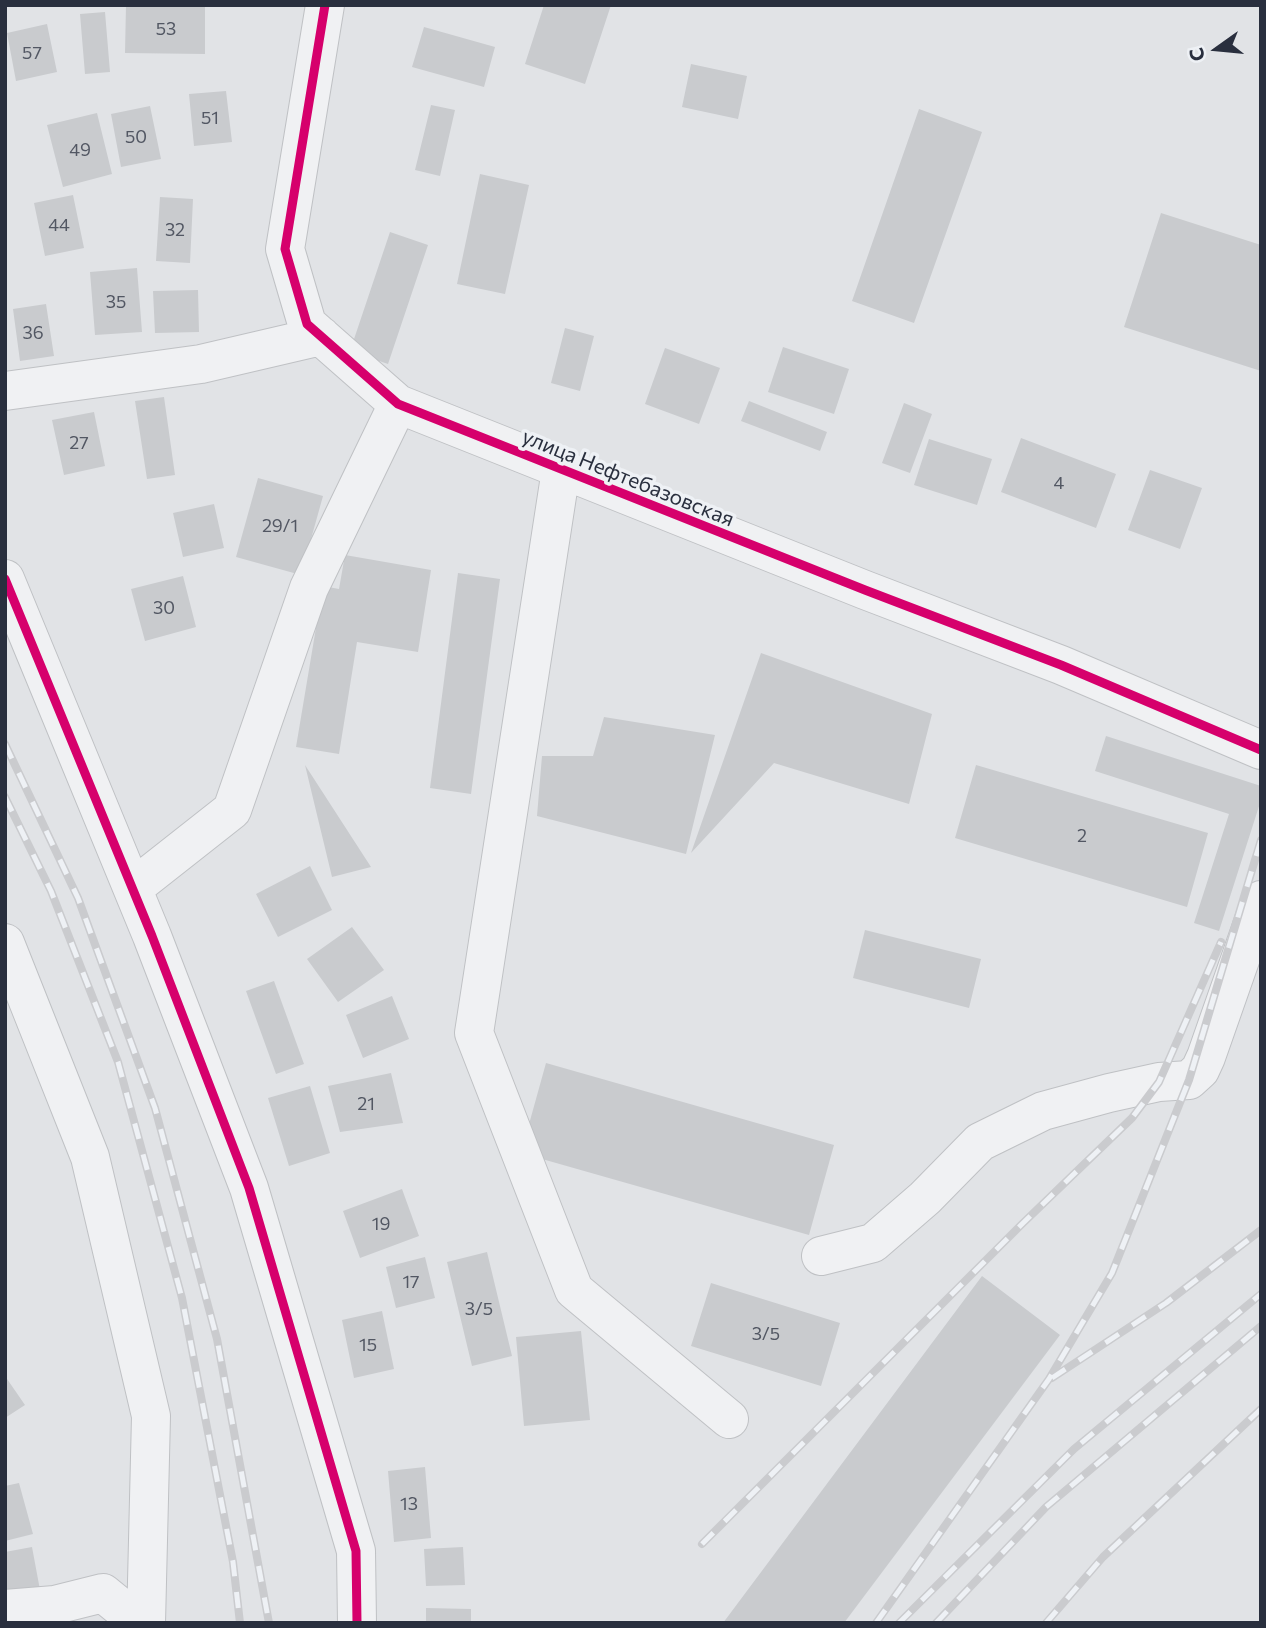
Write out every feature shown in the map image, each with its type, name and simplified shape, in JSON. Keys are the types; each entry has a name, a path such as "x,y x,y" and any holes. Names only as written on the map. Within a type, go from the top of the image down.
{"street":[{"name":"улица Нефтебазовская","path":"325,5 285,249 307,324 398,404 1061,665 1261,750"},
{"path":"5,391 201,364 321,336"},
{"path":"133,888 232,810 309,588 398,404"},
{"path":"561,470 474,1033 574,1290 729,1419"},
{"path":"5,579 133,888 249,1188 356,1551 357,1623"},
{"path":"821,1256 873,1243 926,1198 980,1142 1042,1111 1159,1082 1189,1080 1200,1070 1206,1057 1261,900"},
{"path":"5,943 90,1157 151,1416 146,1623"},
{"path":"5,1609 55,1605 103,1593 130,1615 135,1623"}],"building":[{"path":"126,5 205,5 205,54 125,53"},
{"path":"544,5 611,5 585,84 525,64"},
{"path":"105,12 110,72 85,74 80,14"},
{"path":"47,24 57,72 16,81 7,33"},
{"path":"424,27 495,47 484,87 412,67"},
{"path":"691,64 747,76 738,119 682,107"},
{"path":"226,91 232,142 194,146 189,94"},
{"path":"431,105 455,110 440,176 415,170"},
{"path":"150,106 161,159 121,167 111,114"},
{"path":"919,109 982,132 914,323 852,301"},
{"path":"97,113 112,174 63,187 47,125"},
{"path":"480,174 529,185 505,294 457,284"},
{"path":"73,195 84,248 45,256 34,203"},
{"path":"160,197 193,199 190,263 156,261"},
{"path":"1161,213 1261,245 1261,371 1124,327"},
{"path":"390,232 428,245 388,364 350,351"},
{"path":"137,268 142,332 95,335 90,272"},
{"path":"198,290 199,332 155,333 153,291"},
{"path":"46,304 54,356 20,361 13,309"},
{"path":"565,328 594,336 580,391 551,383"},
{"path":"783,347 849,369 834,414 768,392"},
{"path":"665,348 720,368 699,424 645,404"},
{"path":"164,397 175,475 147,479 135,401"},
{"path":"749,401 827,432 820,451 741,421"},
{"path":"904,403 932,414 910,473 882,463"},
{"path":"94,412 105,466 64,475 52,420"},
{"path":"1021,438 1116,474 1096,528 1001,492"},
{"path":"929,439 992,459 977,505 914,485"},
{"path":"1150,470 1202,488 1180,549 1128,530"},
{"path":"258,478 323,496 301,575 236,557"},
{"path":"214,504 224,548 183,557 173,513"},
{"path":"345,555 431,570 418,652 357,642 339,754 296,747 323,586 339,589"},
{"path":"458,573 500,579 471,794 430,788"},
{"path":"183,576 196,627 145,641 131,589"},
{"path":"761,653 932,714 909,804 774,763 691,853"},
{"path":"604,717 715,735 686,854 537,816 542,756 593,756"},
{"path":"1106,736 1261,786 1261,800 1219,931 1194,923 1229,814 1095,771"},
{"path":"305,765 371,867 332,877"},
{"path":"976,765 1208,833 1187,907 955,838"},
{"path":"310,866 332,910 278,937 256,894"},
{"path":"352,927 384,970 338,1002 307,959"},
{"path":"865,930 981,959 969,1008 853,978"},
{"path":"274,981 304,1064 276,1074 246,991"},
{"path":"392,996 409,1039 363,1058 346,1015"},
{"path":"546,1063 834,1145 809,1235 521,1153"},
{"path":"391,1073 403,1123 340,1132 328,1086"},
{"path":"310,1086 330,1153 289,1166 268,1098"},
{"path":"402,1189 419,1236 360,1258 343,1211"},
{"path":"487,1252 512,1356 472,1366 447,1262"},
{"path":"425,1257 435,1298 396,1308 386,1267"},
{"path":"982,1276 1060,1335 844,1623 723,1623"},
{"path":"711,1283 840,1323 821,1386 691,1346"},
{"path":"382,1311 394,1369 354,1378 342,1320"},
{"path":"581,1331 590,1420 524,1426 516,1337"},
{"path":"5,1376 25,1405 5,1418"},
{"path":"425,1467 431,1538 394,1542 388,1471"},
{"path":"19,1483 33,1534 5,1541 5,1486"},
{"path":"32,1547 40,1590 5,1597 5,1552"},
{"path":"463,1547 465,1585 426,1586 424,1549"},
{"path":"426,1608 471,1609 471,1623 426,1623"}],"railway":[{"path":"5,744 78,898 155,1108 217,1339 269,1623"},
{"path":"5,797 51,891 118,1062 182,1298 233,1562 240,1623"},
{"path":"876,1623 1049,1379 1112,1273 1189,1080 1261,840"},
{"path":"702,1544 1021,1225 1132,1118 1159,1082 1221,942"},
{"path":"1052,1378 1166,1303 1261,1230"},
{"path":"899,1623 1074,1449 1261,1294"},
{"path":"936,1623 1046,1507 1261,1326"},
{"path":"1046,1623 1103,1557 1261,1409"}],"cycle path":[{"path":"325,5 285,249 307,324 398,404 1061,665 1261,750"},
{"path":"5,579 152,936 249,1188 356,1551 357,1623"}]}
